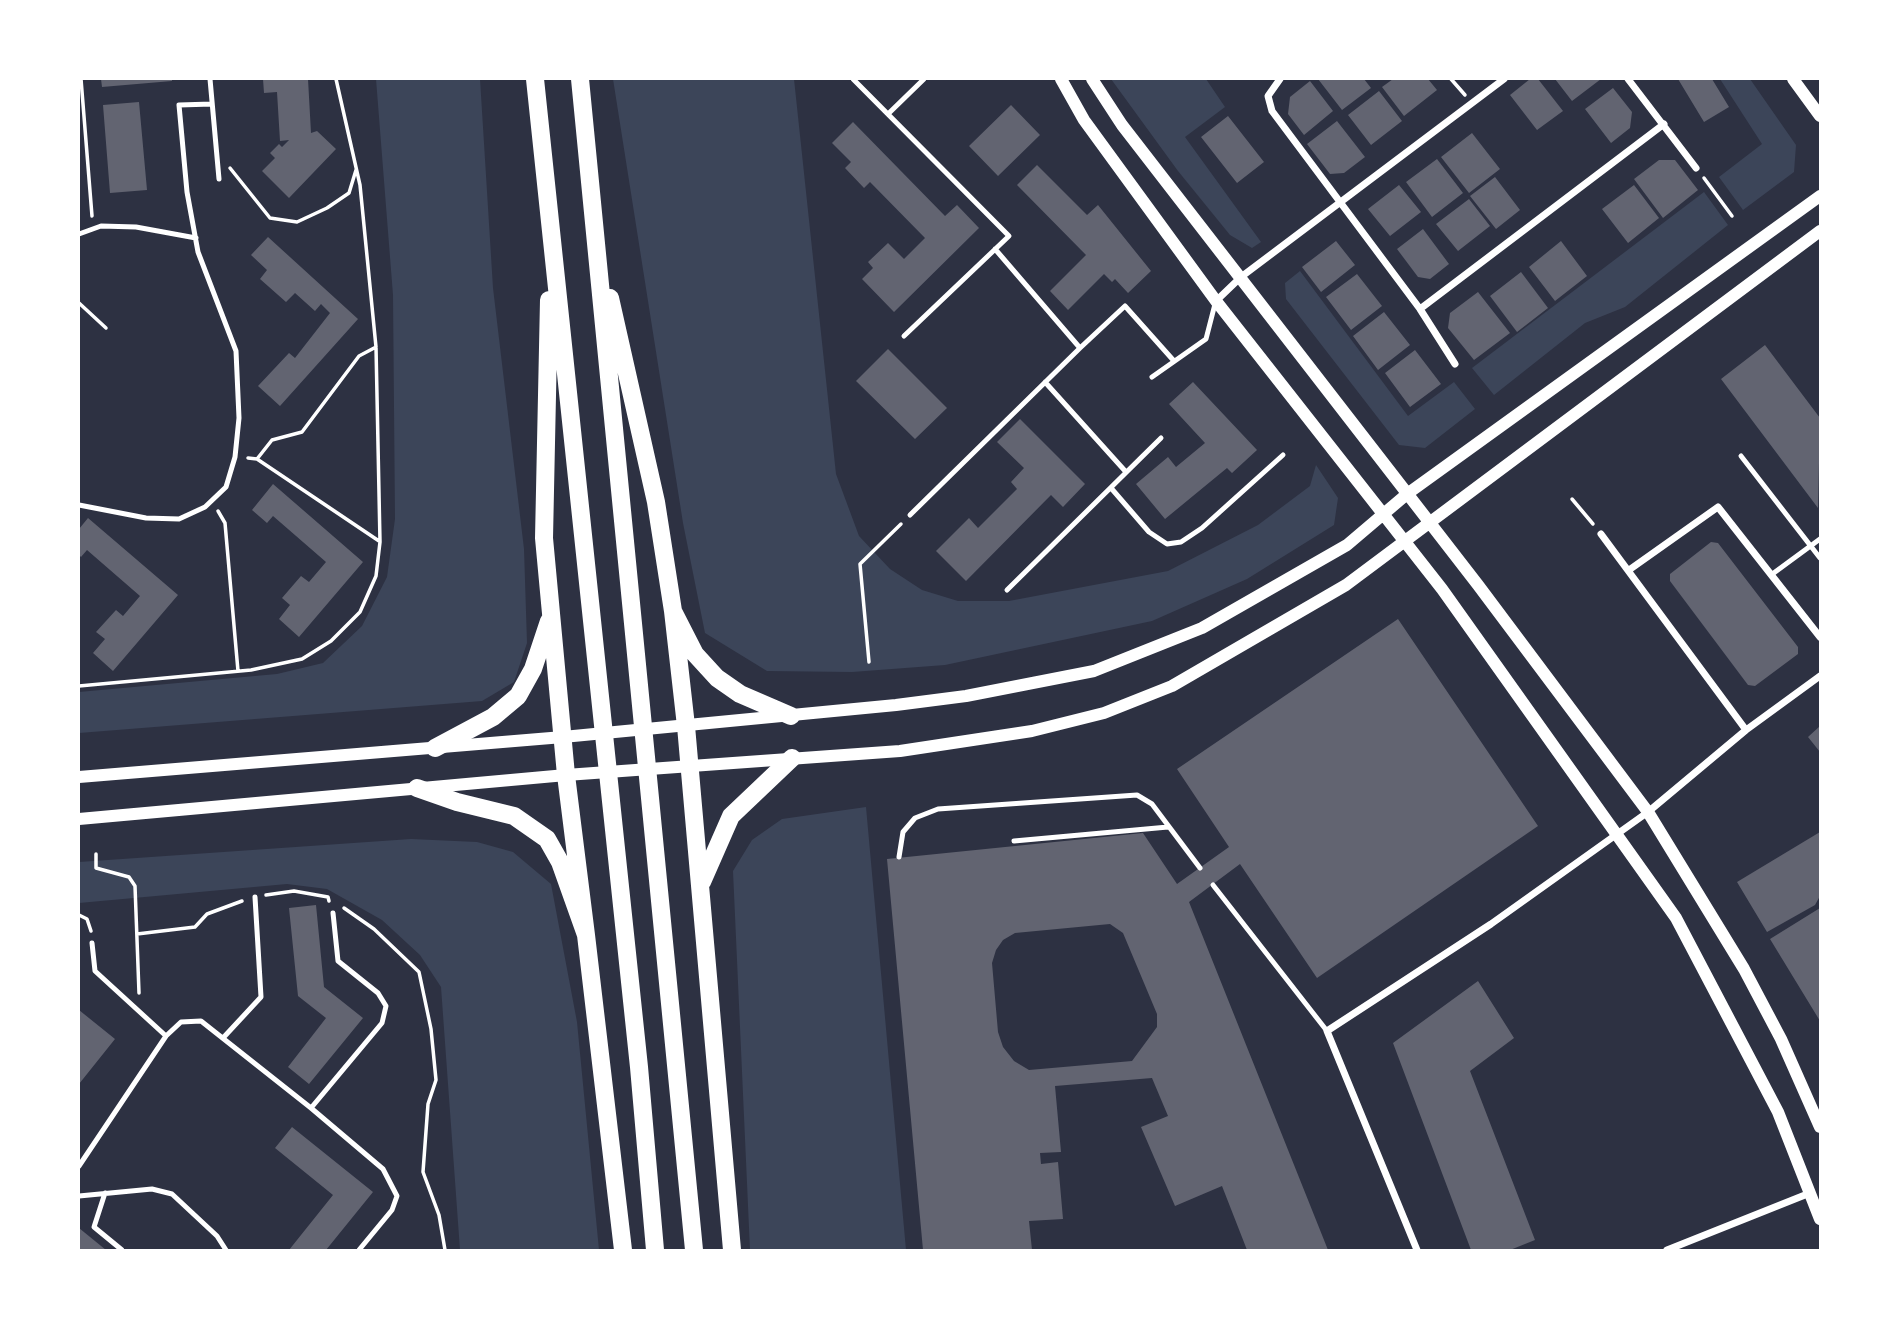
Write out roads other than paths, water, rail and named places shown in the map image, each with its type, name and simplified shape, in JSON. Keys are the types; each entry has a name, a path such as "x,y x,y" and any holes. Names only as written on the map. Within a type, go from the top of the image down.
{"highway":[{"path":"535,79 612,833 639,1067 655,1250"},
{"path":"580,79 694,1250"},
{"path":"550,219 544,538 566,775 623,1250"},
{"path":"594,227 656,502 673,611 686,726 732,1250"},
{"path":"673,611 695,654 717,678 740,694 791,716"},
{"path":"435,748 493,717 518,696 533,669 552,615"},
{"path":"699,889 731,816 792,758"},
{"path":"417,788 457,802 514,816 547,839 561,862 586,935"}],"street":[{"path":"1061,79 1084,120 1216,301 1405,541 1676,918 1706,970 1778,1112 1820,1219"},
{"path":"1093,79 1122,125 1648,812 1744,969 1782,1040 1820,1126"},
{"path":"1280,79 1268,96 1272,111 1420,309 1455,364"},
{"path":"1216,301 1241,277 1504,79"},
{"path":"1628,79 1696,168"},
{"path":"1793,79 1820,116"},
{"path":"1420,309 1664,124"},
{"path":"79,777 791,716 966,696 1094,671 1167,644 1225,616 1347,545 1407,494 1820,197"},
{"path":"79,819 566,775 964,743 1032,731 1104,713 1172,686 1346,585 1820,231"},
{"path":"1629,570 1718,507 1820,638"},
{"path":"1601,534 1746,730"},
{"path":"1417,1250 1327,1031 1491,924 1648,812 1746,730 1820,676"},
{"path":"1667,1250 1811,1193"}],"lane":[{"path":"210,79 219,179"},
{"path":"853,79 1009,236 904,336"},
{"path":"888,114 925,79"},
{"path":"79,505 146,518 179,519 205,507 226,486 235,457 240,418 236,351 198,252 187,192 179,105 212,104"},
{"path":"79,234 101,226 136,227 196,238"},
{"path":"995,249 1080,348"},
{"path":"1152,377 1206,339 1216,301"},
{"path":"910,515 1125,306 1174,361"},
{"path":"1045,382 1126,472"},
{"path":"1007,590 1161,438"},
{"path":"1111,488 1149,532 1167,544 1174,543 1202,527 1283,456"},
{"path":"1741,456 1820,558"},
{"path":"1771,575 1820,539"},
{"path":"899,857 903,832 915,818 938,809 1137,795 1152,804 1200,868"},
{"path":"1014,841 1168,827"},
{"path":"1213,885 1327,1031"},
{"path":"223,1038 261,997 255,897"},
{"path":"311,1108 382,1023 386,1006 378,993 338,961 333,912"},
{"path":"92,943 95,971 166,1036"},
{"path":"79,1166 166,1036 181,1022 201,1021 383,1169 397,1196 392,1210 359,1250"},
{"path":"79,1196 152,1189 172,1194 216,1236 226,1250"},
{"path":"105,1193 94,1227 122,1250"}]}
